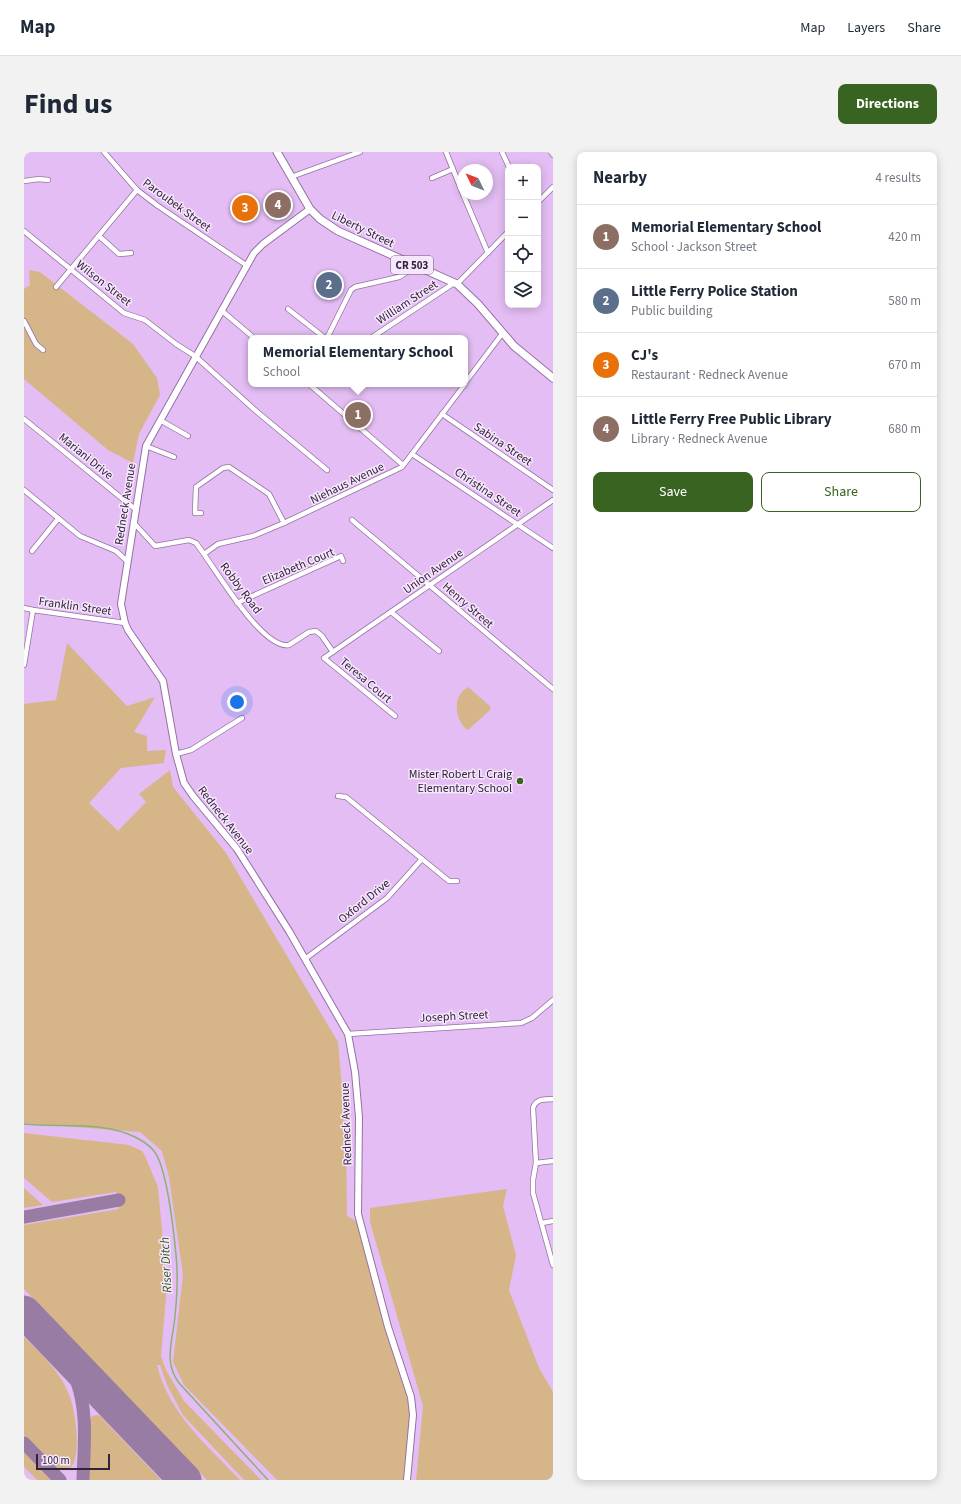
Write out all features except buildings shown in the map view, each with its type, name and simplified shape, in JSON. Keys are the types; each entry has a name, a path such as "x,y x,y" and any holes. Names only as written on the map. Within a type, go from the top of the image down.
{"main road":[{"name":"Liberty Street","path":"277,152 310,209 338,231 455,284 478,304 502,334 526,358 553,378"}],"street":[{"name":"Paroubek Street","path":"104,152 137,190 158,206 246,265"},
{"path":"291,177 360,152"},
{"path":"446,152 457,179"},
{"path":"502,152 507,164"},
{"path":"432,178 453,169"},
{"path":"24,181 39,179 48,180"},
{"path":"540,200 552,189"},
{"path":"56,287 137,190"},
{"path":"466,200 488,253"},
{"name":"Redneck Avenue","path":"310,209 263,244 254,253 146,446 121,597 122,613 124,623 163,681 176,754 182,776 188,789 237,849 305,959 348,1034 355,1072 359,1116 358,1214 388,1327 411,1398 413,1415 407,1480"},
{"name":"Wilson Street","path":"24,232 124,313 145,320 176,344 195,356 256,411 327,470"},
{"name":"William Street","path":"376,335 455,284 505,235"},
{"path":"99,236 119,254 131,253"},
{"path":"328,335 351,290 355,287 399,276 407,272 412,264"},
{"path":"288,309 322,335"},
{"path":"221,310 250,335"},
{"path":"24,321 36,344 43,350"},
{"name":"Niehaus Avenue","path":"468,380 502,334"},
{"path":"312,387 403,465"},
{"name":"Niehaus Avenue","path":"204,554 218,544 253,536 284,523 352,492 403,465 463,387"},
{"name":"Sabina Street","path":"442,414 553,490"},
{"name":"Mariani Drive","path":"24,419 135,509"},
{"path":"160,420 188,436"},
{"path":"146,446 174,457"},
{"name":"Christina Street","path":"412,454 553,548"},
{"path":"201,513 196,513 196,487 223,468 229,467 269,494 284,523"},
{"path":"24,490 80,536 116,551 127,561"},
{"name":"Union Avenue","path":"324,658 553,500"},
{"path":"32,551 58,519"},
{"name":"Henry Street","path":"352,520 553,689"},
{"name":"Robby Road","path":"133,522 155,546 189,540 196,543 216,575 246,615 277,643 289,644 309,632 316,631 322,636 333,652"},
{"name":"Elizabeth Court","path":"237,603 341,556 343,560"},
{"name":"Franklin Street","path":"24,608 124,623"},
{"path":"24,666 33,610"},
{"path":"391,612 439,651"},
{"name":"Teresa Court","path":"324,658 395,716"},
{"path":"176,754 191,750 242,718"},
{"path":"338,796 346,797 449,881 456,881"},
{"name":"Oxford Drive","path":"305,959 387,898 422,859"},
{"name":"Joseph Street","path":"348,1034 521,1023 532,1018 553,1000"},
{"path":"553,1099 536,1102 533,1108 536,1163 532,1186 553,1265"},
{"path":"536,1163 553,1161"},
{"path":"542,1223 553,1221"}],"shaded area":[{"path":"29,270 40,272 133,344 157,378 160,395 139,434 133,463 108,450 24,379 24,289 30,285"},
{"path":"67,643 127,706 155,697 134,732 147,736 147,751 166,750 164,763 121,768 89,803 118,831 146,802 139,794 170,770 173,787 226,853 338,1042 346,1136 347,1216 360,1223 411,1397 406,1480 277,1480 184,1385 173,1362 183,1275 169,1177 162,1151 140,1132 24,1123 24,704 56,700"},
{"path":"468,687 491,707 489,711 468,730 459,719 457,704 460,695"},
{"path":"24,1133 129,1145 142,1151 158,1187 167,1284 161,1356 166,1370 184,1401 261,1480 244,1480 183,1415 167,1385 160,1365 157,1365 170,1399 180,1414 202,1441 240,1480 207,1480 24,1289 24,1225 119,1209 116,1192 52,1202 24,1178"},
{"path":"24,1188 43,1205 24,1208"},
{"path":"507,1189 503,1206 516,1255 509,1290 539,1368 553,1392 553,1480 416,1480 423,1406 370,1222 370,1208"},
{"path":"24,1337 44,1357 56,1372 62,1380 70,1397 77,1441 76,1454 73,1464 68,1469 59,1469 55,1467 24,1435"},
{"path":"92,1416 100,1416 161,1480 89,1480 90,1420"},
{"path":"24,1452 51,1480 37,1480 24,1467"}],"waterway":[{"name":"Riser Ditch","path":"24,1124 81,1126 109,1129 135,1137 154,1151 159,1159 166,1185 172,1217 177,1262 176,1301 170,1351 171,1367 179,1383 268,1480"}],"taxiway":[{"path":"24,1217 119,1200"},
{"path":"55,1344 68,1362 73,1372 83,1406 83,1480"},
{"path":"24,1443 60,1480"}],"runway":[{"path":"24,1312 185,1480"}],"place":[{"name":"Little Ferry Free Public Library","path":"278,205"},
{"name":"CJ's","path":"245,208"},
{"name":"Little Ferry Police Station","path":"329,285"},
{"name":"Memorial Elementary School","path":"358,415"},
{"name":"Mister Robert L Craig Elementary School","path":"520,781"}]}
